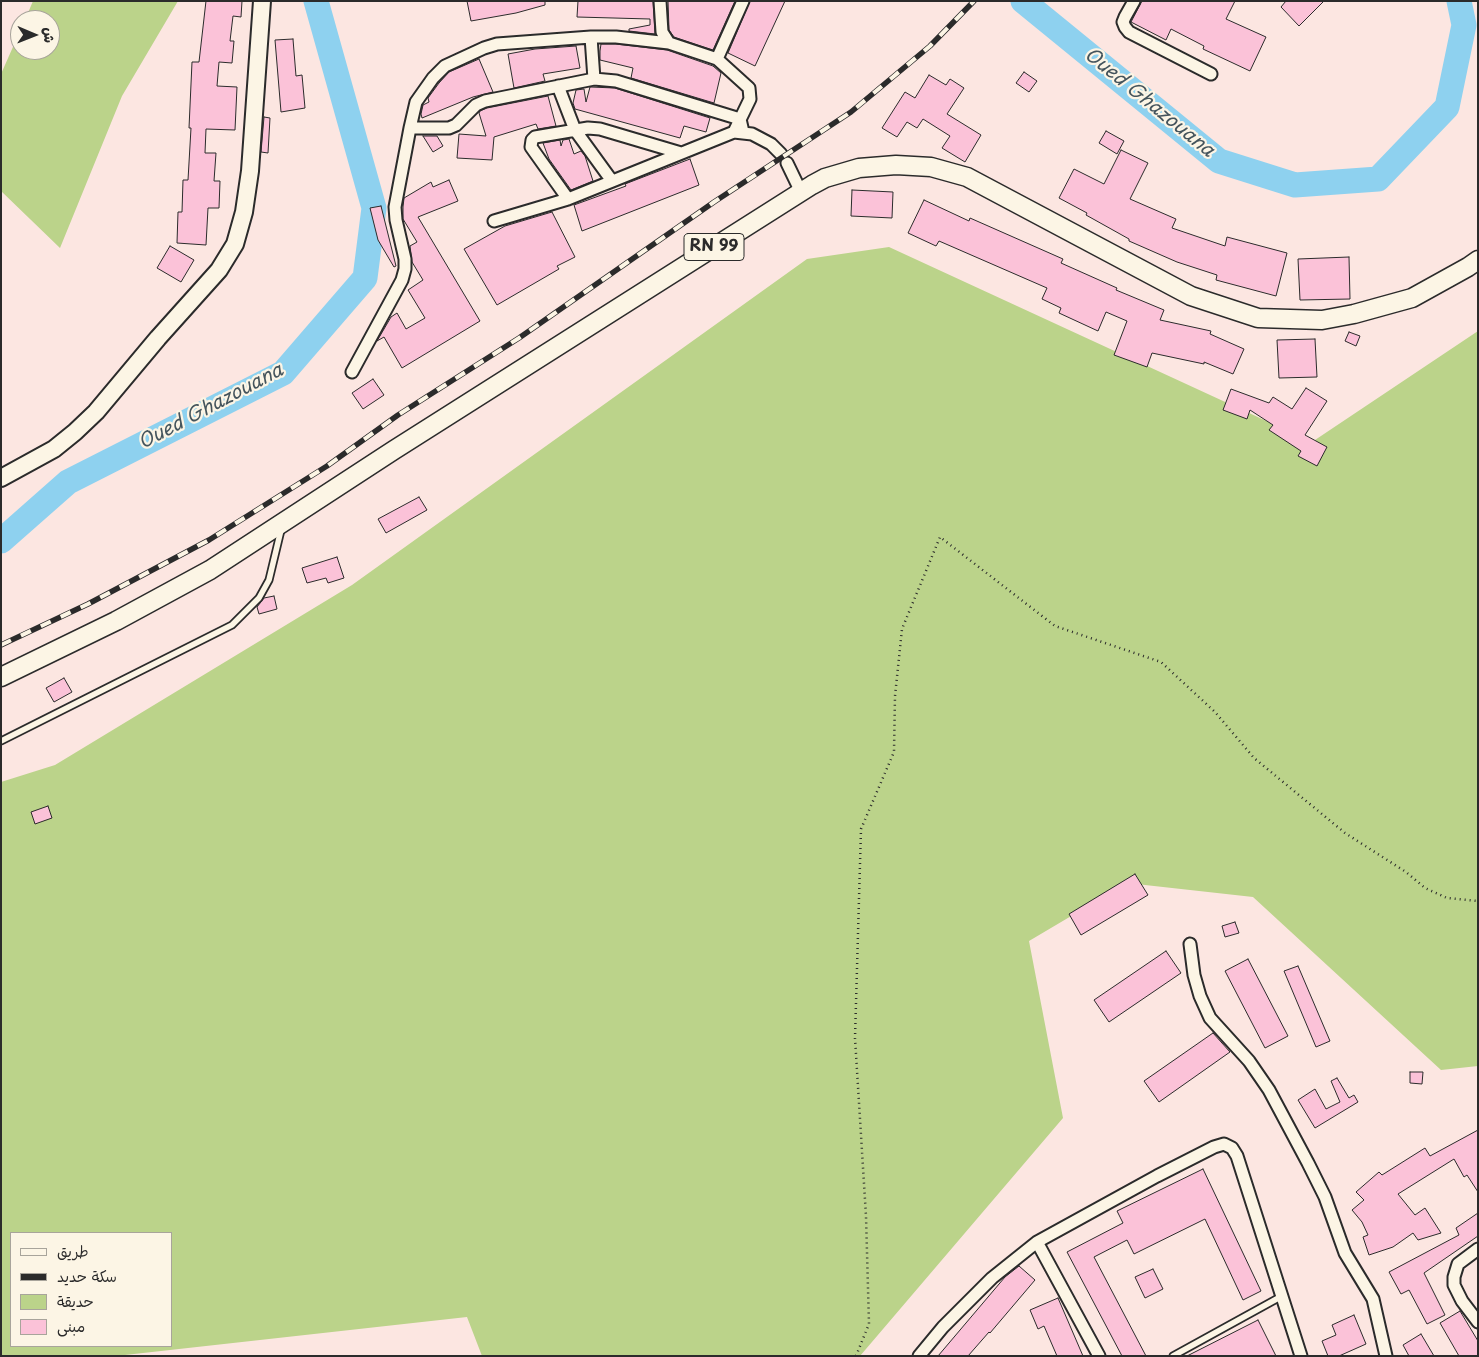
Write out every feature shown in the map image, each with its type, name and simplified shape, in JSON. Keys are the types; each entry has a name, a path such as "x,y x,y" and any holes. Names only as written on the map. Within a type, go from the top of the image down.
{"main road":[{"path":"1,478 54,449 96,412 158,338 219,270 235,244 244,212 250,171 262,1"},
{"name":"RN 99","path":"1,677 101,628 210,570 394,450 801,192 825,178 858,168 896,165 931,167 967,177 1191,296 1258,318 1322,320 1354,314 1412,298 1478,260"}],"street":[{"path":"660,1 662,32 670,43"},
{"path":"717,59 744,1"},
{"path":"1134,1 1123,22 1129,32 1211,74"},
{"path":"352,372 402,280 406,269 396,220 396,207 410,128 416,102 433,78 445,66 497,44 616,37 670,43 717,59 749,88 750,99 740,118 739,132"},
{"path":"591,38 594,79"},
{"path":"410,128 449,128 456,125 476,105 485,101 594,79 616,80 740,118"},
{"path":"558,86 575,130 612,181"},
{"path":"568,199 531,147 535,137 575,130 600,129 681,153"},
{"path":"494,221 568,199 681,153 739,132 752,134 771,144 784,158 801,192"},
{"path":"1190,944 1194,975 1200,996 1210,1018 1249,1061 1269,1090 1308,1163 1325,1196 1345,1253 1373,1299 1386,1356"},
{"path":"919,1356 944,1327 992,1278 1037,1242 1214,1146 1224,1144 1232,1148 1237,1156 1301,1356"},
{"path":"1037,1242 1098,1356"},
{"path":"1478,1249 1458,1264 1454,1277 1454,1285 1462,1301 1478,1322"}],"lane":[{"path":"1,741 232,625 260,598 269,580 282,523"},
{"path":"1173,1356 1282,1296"}],"path":[{"path":"856,1356 868,1324 866,1216 855,1038 861,829 894,752 895,696 902,629 940,537 1055,626 1161,662 1215,712 1254,758 1345,833 1406,872 1425,888 1447,898 1478,901"}],"green space":[{"path":"33,1 178,1 122,96 60,248 1,191 1,74 10,54 10,60 60,60 60,10 29,10"},
{"path":"889,247 1312,442 1478,331 1478,1066 1441,1070 1253,897 1127,883 1029,941 1063,1118 860,1356 482,1356 467,1317 116,1356 1,1356 1,782 55,765 352,585 807,259"}],"building":[{"path":"206,1 242,1 241,17 233,16 230,41 234,41 232,63 219,62 217,86 237,87 235,130 206,129 205,153 216,153 214,181 220,181 219,208 208,208 206,245 177,243 178,212 182,212 183,180 188,180 192,62 199,62"},
{"path":"467,1 545,1 545,5 516,13 471,21"},
{"path":"578,1 653,1 655,34 629,31 629,29 650,25 650,19 577,17"},
{"path":"668,1 735,1 713,50 674,37 669,30"},
{"path":"750,1 785,1 755,66 728,53"},
{"path":"1142,1 1235,1 1226,19 1266,37 1250,71 1203,49 1204,46 1171,29 1166,40 1131,22"},
{"path":"1286,1 1324,1 1299,26 1281,7"},
{"path":"293,39 296,76 302,75 305,108 281,112 275,40"},
{"path":"601,44 667,50 713,66 721,73 714,103 631,78 633,68 600,60"},
{"path":"576,46 580,68 543,74 545,81 514,88 508,54 535,49"},
{"path":"479,59 493,92 473,97 422,118 423,105 429,102 428,98 449,72"},
{"path":"1024,72 1037,81 1029,92 1016,83"},
{"path":"929,75 946,85 950,79 964,88 947,114 981,135 965,162 942,148 950,136 923,119 917,128 907,122 897,137 882,128 905,92 915,98"},
{"path":"590,87 615,88 710,118 706,132 684,126 680,138 575,109 573,103 576,90 584,89 586,102"},
{"path":"548,96 556,126 538,129 536,124 494,137 492,160 457,158 459,134 486,136 480,111"},
{"path":"264,117 270,118 268,153 261,152"},
{"path":"1106,131 1124,141 1117,154 1099,143"},
{"path":"423,136 437,136 443,146 433,152"},
{"path":"569,139 574,154 581,151 585,156 593,181 571,190 549,159 543,143 560,140 561,146 563,140"},
{"path":"1121,150 1148,163 1130,199 1176,219 1172,228 1225,246 1227,237 1287,253 1276,296 1216,280 1217,275 1177,262 1129,241 1129,239 1086,215 1087,213 1059,198 1074,169 1104,184"},
{"path":"690,159 699,185 582,231 574,205 626,186 625,184"},
{"path":"449,180 458,201 418,217 480,321 402,368 384,337 377,341 391,317 397,313 406,329 425,318 408,290 423,280 412,262 410,246 417,242 403,219 404,198 431,182 433,187"},
{"path":"852,190 893,192 892,218 851,216"},
{"path":"924,200 969,221 970,218 1063,259 1061,263 1117,288 1116,290 1164,310 1160,320 1211,331 1210,334 1244,349 1233,374 1204,362 1204,364 1152,353 1147,367 1114,355 1127,321 1106,312 1098,331 1059,313 1061,308 1042,299 1047,288 939,241 936,246 908,233"},
{"path":"381,206 396,266 394,267 378,240 370,208"},
{"path":"552,212 575,257 557,266 559,269 497,305 464,249 505,226"},
{"path":"170,246 194,260 181,282 157,268"},
{"path":"1349,257 1350,299 1300,300 1298,259"},
{"path":"1349,332 1360,336 1356,346 1345,341"},
{"path":"1315,339 1317,377 1279,378 1277,340"},
{"path":"373,379 384,395 363,409 352,393"},
{"path":"1306,388 1327,401 1305,435 1327,447 1317,466 1298,456 1301,451 1269,430 1273,425 1250,410 1247,419 1223,410 1231,389 1269,403 1273,397 1292,409"},
{"path":"419,497 427,510 386,533 378,519"},
{"path":"337,557 344,578 328,583 326,578 307,583 302,568"},
{"path":"274,596 277,609 259,614 257,607 264,598"},
{"path":"64,678 72,692 54,702 46,688"},
{"path":"48,806 52,818 35,824 31,812"},
{"path":"1135,874 1148,895 1081,935 1069,914"},
{"path":"1235,922 1239,933 1225,937 1222,926"},
{"path":"1166,951 1181,973 1109,1022 1094,1000"},
{"path":"1248,959 1288,1036 1265,1048 1225,971"},
{"path":"1298,966 1330,1041 1316,1047 1284,971"},
{"path":"1213,1033 1230,1052 1159,1102 1144,1081"},
{"path":"1410,1072 1423,1072 1422,1084 1410,1083"},
{"path":"1337,1078 1349,1098 1354,1095 1358,1102 1315,1128 1298,1100 1315,1089 1326,1109 1340,1102 1331,1081"},
{"path":"1478,1130 1478,1192 1467,1175 1464,1177 1454,1159 1398,1194 1415,1215 1425,1208 1441,1233 1418,1240 1413,1233 1393,1247 1369,1255 1363,1237 1368,1235 1362,1222 1352,1210 1364,1200 1356,1192 1379,1172 1382,1175 1425,1148 1430,1156"},
{"path":"1203,1169 1261,1291 1243,1300 1205,1219 1134,1254 1127,1240 1094,1257 1146,1356 1122,1356 1067,1252 1123,1223 1117,1211"},
{"path":"1478,1213 1478,1236 1424,1273 1445,1315 1427,1324 1409,1290 1401,1294 1389,1272 1459,1235 1456,1228"},
{"path":"1019,1266 1035,1280 990,1333 968,1356 938,1356 1005,1277"},
{"path":"1153,1269 1163,1289 1145,1298 1135,1277"},
{"path":"1058,1298 1083,1356 1057,1356 1044,1326 1038,1329 1030,1310"},
{"path":"1460,1311 1478,1341 1478,1356 1459,1356 1440,1323"},
{"path":"1354,1315 1366,1344 1339,1356 1328,1356 1322,1341 1336,1335 1332,1325"},
{"path":"1258,1320 1276,1356 1187,1356"},
{"path":"1421,1334 1434,1356 1409,1356 1403,1345"}],"waterway":[{"name":"Oued Ghazouana","path":"1,541 68,482 283,373 365,278 374,208 316,1"},
{"name":"Oued Ghazouana","path":"1023,1 1219,161 1295,185 1378,179 1447,107 1464,25 1459,1"}],"railway":[{"path":"1,645 88,604 209,540 327,466 398,415 519,338 714,202 851,112 930,46 974,1"}]}
